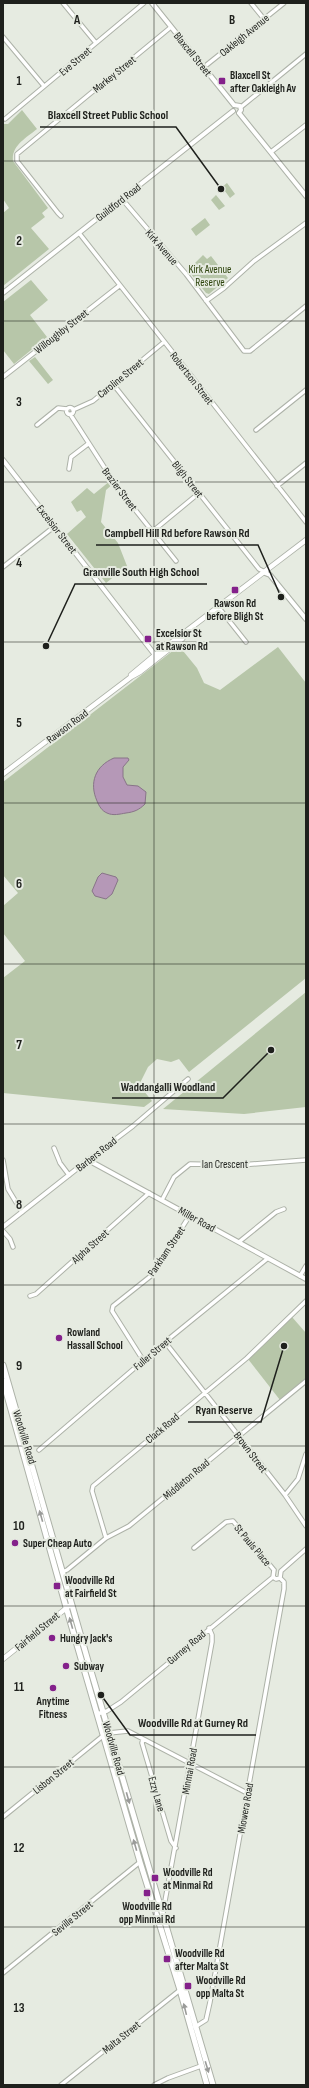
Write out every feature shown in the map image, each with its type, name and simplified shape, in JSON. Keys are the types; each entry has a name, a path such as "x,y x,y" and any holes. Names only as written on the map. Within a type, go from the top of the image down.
{"main road":[{"name":"Rawson Road","path":"131,676 137,669 155,655 265,573 306,540"},
{"name":"Rawson Road","path":"3,774 131,676 144,669 186,633"},
{"path":"144,669 155,655 161,653 176,643"},
{"name":"Woodville Road","path":"3,1365 62,1572 213,2085"},
{"name":"Woodville Road","path":"3,1381 66,1607 207,2085"},
{"name":"Fairfield Street","path":"3,1659 66,1607 72,1605"}],"street":[{"path":"63,3 96,43"},
{"name":"Eve Street","path":"5,119 144,3"},
{"name":"Blaxcell Street","path":"152,3 234,105"},
{"path":"251,3 264,19"},
{"name":"Oakleigh Avenue","path":"204,67 284,3"},
{"name":"Markey Street","path":"62,216 17,161 16,156 19,151 171,27"},
{"path":"3,37 44,86"},
{"path":"306,54 241,107 240,113 306,195"},
{"path":"240,113 236,114 232,111 234,105 237,104 241,107"},
{"name":"Guildford Road","path":"3,293 232,111"},
{"path":"271,152 306,125"},
{"name":"Kirk Avenue","path":"122,199 186,274 241,349 245,352 250,351 306,306"},
{"path":"206,301 224,288 254,261 306,223"},
{"name":"Robertson Street","path":"79,233 119,286 306,522"},
{"name":"Willoughby Street","path":"3,377 119,286"},
{"name":"Caroline Street","path":"73,410 90,402 164,342"},
{"name":"Bligh Street","path":"113,384 259,569 265,573"},
{"path":"256,430 306,390"},
{"path":"37,425 58,408 70,408 73,410 70,414"},
{"name":"Brazier Street","path":"67,409 66,412 70,414 117,487 176,561"},
{"path":"69,469 71,457 88,444"},
{"name":"Excelsior Street","path":"3,460 155,655"},
{"path":"277,486 306,463"},
{"path":"153,531 199,493"},
{"path":"3,567 55,526"},
{"path":"265,573 270,575 306,619"},
{"path":"219,608 246,642"},
{"name":"Barbers Road","path":"3,1227 148,1114 188,1079"},
{"path":"54,1148 60,1163 69,1175"},
{"path":"3,1160 8,1188 22,1212"},
{"name":"Miller Road","path":"88,1160 306,1279"},
{"name":"Ian Crescent","path":"162,1200 174,1177 190,1164 240,1165 306,1160"},
{"name":"Alpha Street","path":"30,1296 36,1294 149,1194"},
{"path":"239,1242 276,1212 284,1209"},
{"name":"Parkham Street","path":"143,1360 112,1311 113,1306 152,1275 190,1215"},
{"path":"3,1231 10,1239 13,1247"},
{"name":"Fuller Street","path":"39,1450 143,1360 267,1259"},
{"path":"300,1276 306,1266"},
{"name":"Clack Road","path":"106,1538 92,1491 93,1486 205,1391 247,1358 306,1300"},
{"name":"Brown Street","path":"165,1342 205,1391 285,1495 306,1526"},
{"name":"Middleton Road","path":"62,1572 67,1570 106,1538 129,1526 306,1381"},
{"path":"285,1495 298,1479 306,1454"},
{"name":"St Pauls Place","path":"194,1548 231,1518 274,1570"},
{"path":"281,1571 278,1569 274,1570 273,1577 277,1579 280,1578 282,1575 281,1571 306,1549"},
{"name":"Gurney Road","path":"98,1714 121,1702 209,1628 273,1577"},
{"name":"Miowera Road","path":"197,2027 206,2020 284,1589 284,1582 280,1578"},
{"name":"Minmai Road","path":"163,1915 212,1642 212,1635 209,1628"},
{"path":"109,1733 128,1730 247,1793"},
{"name":"Lisbon Street","path":"3,1817 104,1735"},
{"name":"Ezzy Lane","path":"143,1739 142,1743 170,1841 176,1848"},
{"name":"Seville Street","path":"3,1973 140,1862"},
{"name":"Malta Street","path":"61,2085 180,1990"},
{"path":"190,2028 197,2027"},
{"path":"154,2085 168,2078 201,2066"}],"green space":[{"path":"22,110 37,129 24,139 14,151 13,161 48,208 42,213 45,217 31,228 49,249 3,286 3,213 9,208 3,199 3,124 8,124"},
{"path":"227,183 235,194 230,198 222,187"},
{"path":"216,195 225,206 219,210 211,200"},
{"path":"205,218 210,225 196,236 191,229"},
{"name":"Kirk Avenue Reserve","path":"203,255 207,259 211,256 228,278 209,294 206,293 188,270"},
{"path":"31,280 48,300 30,315 47,337 14,364 3,350 3,302"},
{"path":"35,357 53,380 48,384 29,361"},
{"path":"110,481 113,484 106,490 101,522 118,543 127,566 106,583 67,534 86,517 81,510 77,512 71,502 87,488 94,494"},
{"path":"179,646 197,668 204,683 220,690 278,647 306,683 306,978 189,1072 179,1059 171,1062 157,1059 148,1067 139,1085 152,1101 144,1107 3,1093 3,978 25,961 3,933 3,906 18,893 3,875 3,782"},
{"path":"306,992 306,1107 244,1114 163,1109"},
{"path":"292,1317 306,1333 306,1379 280,1400 248,1359"}],"shaded area":[{"path":"114,758 128,758 129,760 123,767 123,777 127,785 138,786 146,792 145,804 141,808 132,812 114,815 102,810 95,794 94,782 98,770 107,761"},
{"path":"102,873 116,877 118,880 112,894 106,899 95,896 92,891 98,877"}],"place":[{"name":"Blaxcell St after Oakleigh Av","path":"222,81"},
{"name":"Blaxcell Street Public School","path":"221,189"},
{"name":"Rawson Rd before Bligh St","path":"235,590"},
{"name":"Campbell Hill Rd before Rawson Rd","path":"281,597"},
{"name":"Excelsior St at Rawson Rd","path":"148,639"},
{"name":"Granville South High School","path":"46,646"},
{"name":"Waddangalli Woodland","path":"271,1050"},
{"name":"Rowland Hassall School","path":"59,1338"},
{"name":"Ryan Reserve","path":"284,1346"},
{"name":"Super Cheap Auto","path":"15,1543"},
{"name":"Woodville Rd at Fairfield St","path":"57,1586"},
{"name":"Hungry Jack's","path":"52,1638"},
{"name":"Subway","path":"66,1666"},
{"name":"Anytime Fitness","path":"53,1688"},
{"name":"Woodville Rd at Gurney Rd","path":"101,1695"},
{"name":"Woodville Rd at Minmai Rd","path":"155,1878"},
{"name":"Woodville Rd opp Minmai Rd","path":"147,1893"},
{"name":"Woodville Rd after Malta St","path":"167,1959"},
{"name":"Woodville Rd opp Malta St","path":"188,1986"}]}
